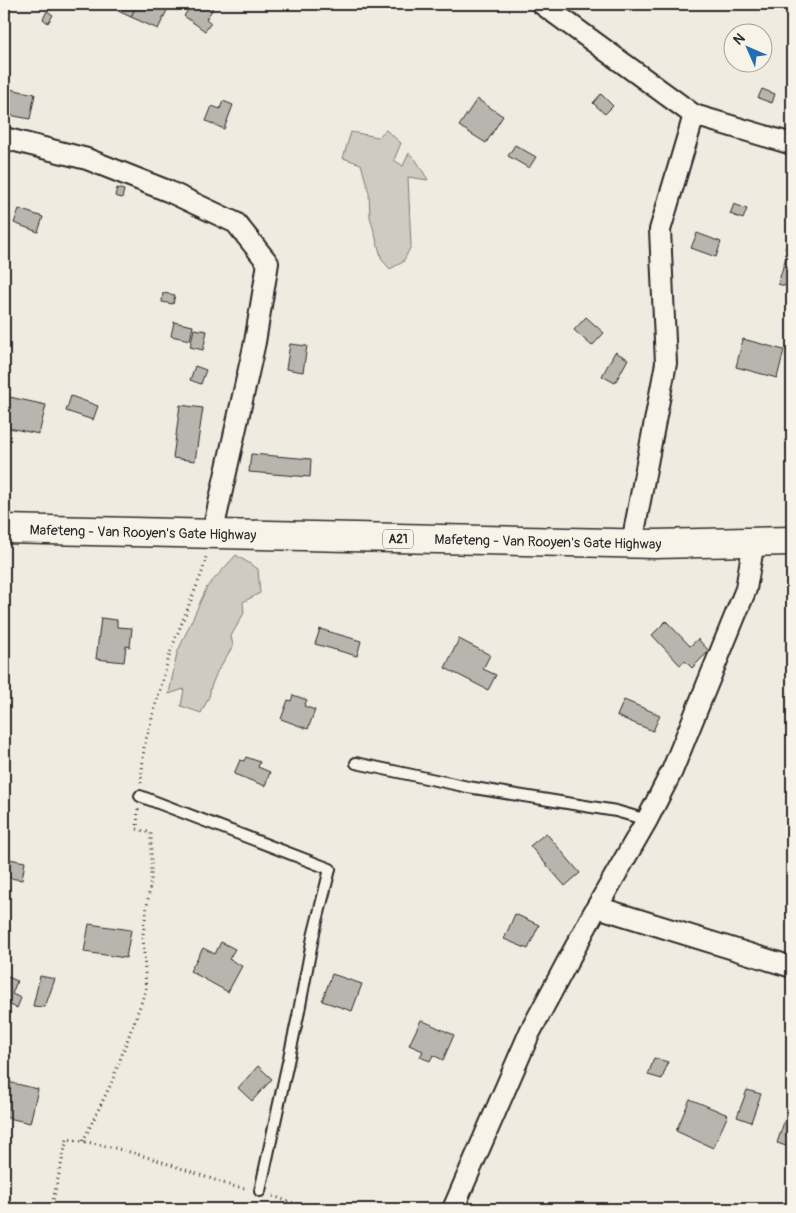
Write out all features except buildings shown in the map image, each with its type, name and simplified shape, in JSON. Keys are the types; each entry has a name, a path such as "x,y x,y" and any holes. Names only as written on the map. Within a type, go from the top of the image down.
{"main road":[{"name":"Mafeteng - Van Rooyen's Gate Highway","path":"4,529 632,543 792,541"}],"street":[{"path":"542,4 694,115 792,144"},
{"path":"632,543 666,363 660,230 694,115"},
{"path":"4,138 87,159 168,191 236,223 268,264 256,342 212,535"},
{"path":"453,1209 530,1032 672,771 746,589 754,542"},
{"path":"597,907 792,967"}],"lane":[{"path":"356,763 468,787 616,811 647,820"},
{"path":"140,796 330,869 313,937 260,1191"}],"path":[{"path":"83,1141 111,1084 146,990 143,934 151,879 151,832 137,829 144,747 171,650 203,570 212,535"},
{"path":"51,1209 67,1139 83,1141 134,1154 232,1186"}],"shaded area":[{"path":"386,130 401,143 394,160 403,166 409,153 416,160 428,180 408,177 411,246 403,262 390,269 382,260 370,217 369,193 361,164 343,158 351,132 378,137"},
{"path":"236,555 258,569 260,593 243,602 244,613 231,636 233,646 217,672 209,697 201,713 181,706 184,689 169,694 177,653 207,587"}]}
